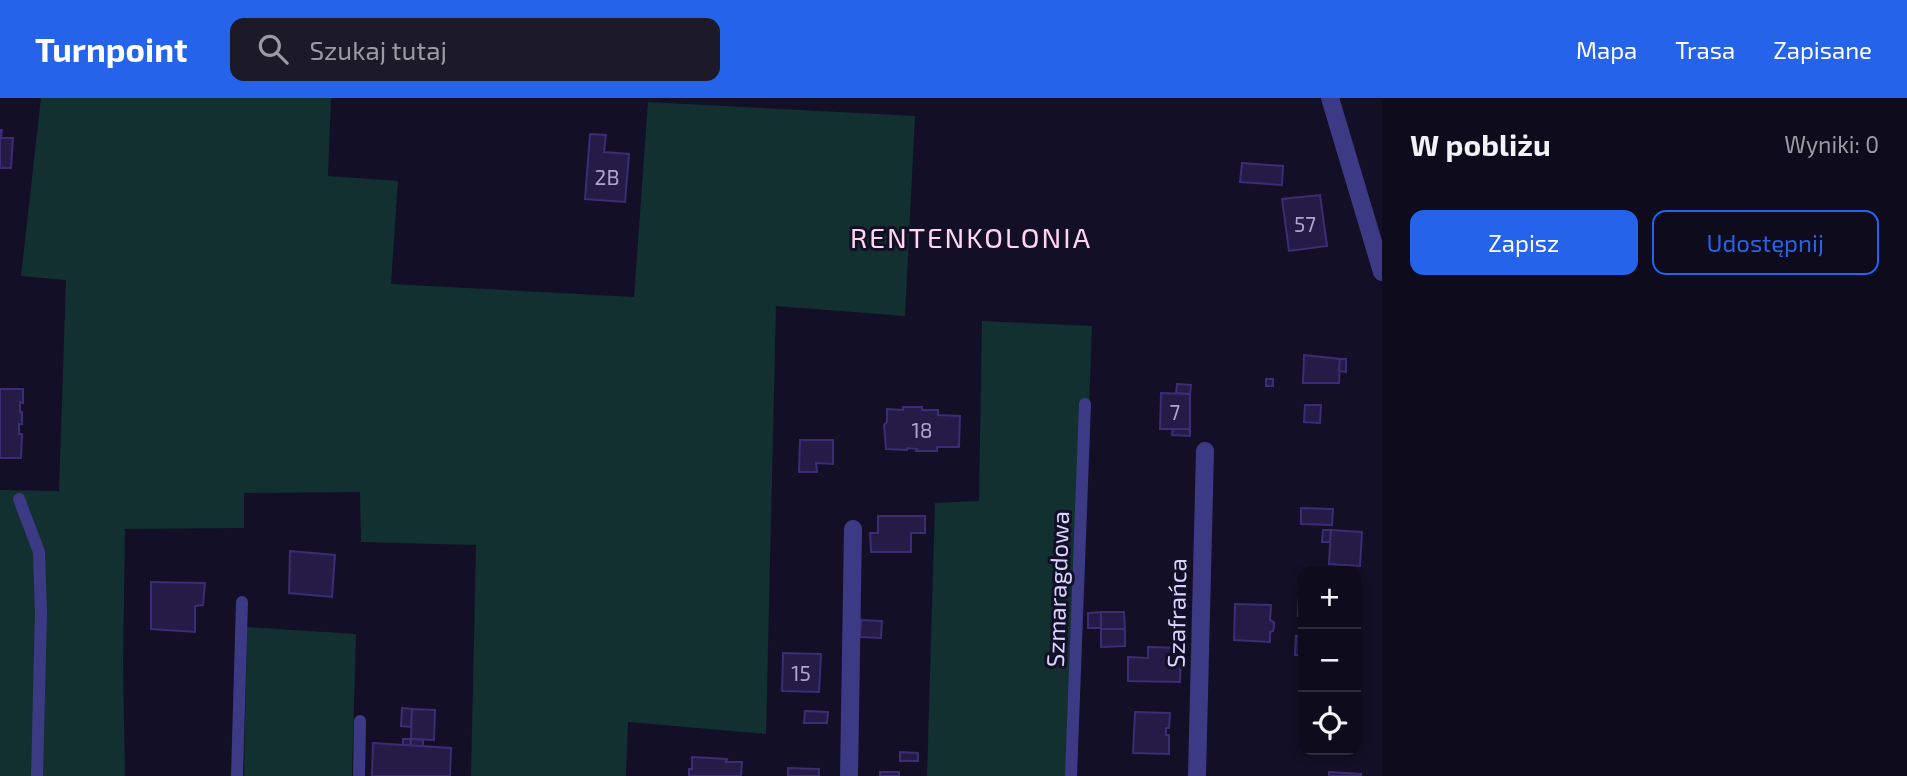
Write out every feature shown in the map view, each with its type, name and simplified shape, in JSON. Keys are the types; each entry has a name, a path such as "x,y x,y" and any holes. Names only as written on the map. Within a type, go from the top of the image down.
{"street":[{"path":"1329,98 1382,272"},
{"name":"Szafrańca","path":"1197,776 1205,451"},
{"path":"849,776 853,529"}],"lane":[{"name":"Szmaragdowa","path":"1071,776 1085,404"},
{"path":"19,499 39,552 41,612 37,776"},
{"path":"236,776 242,602"},
{"path":"359,776 360,721"}],"green space":[{"path":"41,98 331,98 328,176 398,181 391,284 634,297 648,102 915,116 905,316 776,306 766,734 628,722 626,776 471,776 476,545 361,542 360,492 244,493 244,528 125,529 125,776 0,776 0,490 59,491 66,280 21,276"},
{"path":"982,321 1092,326 1076,776 927,776 935,503 979,501"},
{"path":"247,627 356,634 352,776 244,776"}],"building":[{"path":"0,130 1,138 13,138 11,168 0,168"},
{"path":"590,134 606,135 604,152 629,154 625,202 585,199"},
{"path":"1242,163 1283,166 1282,185 1240,182"},
{"path":"1320,195 1327,246 1289,251 1282,199"},
{"path":"1304,355 1340,359 1339,383 1303,383"},
{"path":"1340,359 1346,359 1346,372 1339,371"},
{"path":"1266,379 1273,379 1273,386 1266,386"},
{"path":"1177,384 1191,385 1190,394 1176,393"},
{"path":"0,389 23,389 23,403 20,402 22,424 19,424 19,434 22,434 21,458 0,458"},
{"path":"1161,393 1190,394 1190,429 1160,429"},
{"path":"1305,405 1321,405 1320,423 1304,422"},
{"path":"903,407 922,407 922,410 938,410 938,415 960,416 959,447 937,447 937,451 886,449 884,425 887,422 887,409 903,410"},
{"path":"1173,429 1190,429 1190,436 1172,435"},
{"path":"800,440 833,440 833,464 816,463 817,472 799,472"},
{"path":"1301,508 1333,509 1332,525 1301,524"},
{"path":"878,516 925,516 925,533 911,533 911,552 871,552 870,533 878,533"},
{"path":"1323,530 1331,530 1330,542 1322,542"},
{"path":"1331,530 1362,532 1360,566 1329,564"},
{"path":"290,551 335,555 332,597 289,593"},
{"path":"151,582 205,583 203,605 195,606 195,632 151,629"},
{"path":"1235,604 1271,605 1270,620 1274,622 1274,627 1270,632 1270,642 1234,640"},
{"path":"1101,612 1101,628 1088,628 1088,613"},
{"path":"1101,612 1124,612 1125,629 1101,629"},
{"path":"861,620 882,621 881,638 860,637"},
{"path":"1101,629 1125,629 1125,646 1101,647"},
{"path":"1296,636 1298,636 1298,655 1295,655"},
{"path":"1148,647 1181,648 1180,682 1128,681 1128,657 1148,658"},
{"path":"783,653 821,654 819,692 782,691"},
{"path":"402,708 412,709 411,727 401,726"},
{"path":"412,709 435,710 434,740 411,739"},
{"path":"805,711 828,712 827,723 804,723"},
{"path":"1135,712 1170,713 1169,728 1166,728 1166,735 1169,735 1169,754 1133,753"},
{"path":"403,739 410,739 411,746 403,746"},
{"path":"411,739 423,740 423,747 411,746"},
{"path":"373,743 451,748 450,776 372,776"},
{"path":"900,752 918,753 918,761 900,761"},
{"path":"692,757 742,762 741,776 689,776"},
{"path":"788,768 819,769 819,776 788,776"},
{"path":"880,772 899,772 899,776 880,776"},
{"path":"1329,772 1361,774 1361,776 1329,776"}],"district":[{"name":"RENTENKOLONIA","path":"971,237"}]}
